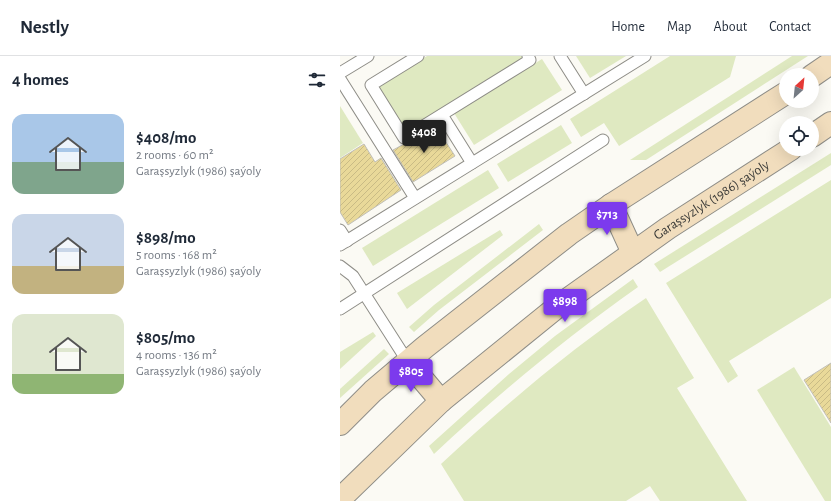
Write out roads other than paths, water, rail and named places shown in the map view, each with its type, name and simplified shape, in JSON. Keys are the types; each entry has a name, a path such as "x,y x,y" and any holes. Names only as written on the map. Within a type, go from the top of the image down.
{"main road":[{"path":"340,424 373,391 569,234 611,205 779,97"},
{"path":"819,131 831,123"},
{"name":"Garaşsyzlyk (1986) şaýoly","path":"340,499 441,401 557,307 668,228 781,156"},
{"path":"611,205 633,253"},
{"path":"408,362 441,401"}],"lane":[{"path":"340,74 368,56"},
{"path":"418,56 371,85 404,138 530,60 528,56"},
{"path":"560,56 584,94"},
{"path":"340,230 343,243 645,56"},
{"path":"340,79 414,198"},
{"path":"442,115 472,163"},
{"path":"340,309 603,140"},
{"path":"340,266 353,276 408,362"}]}
